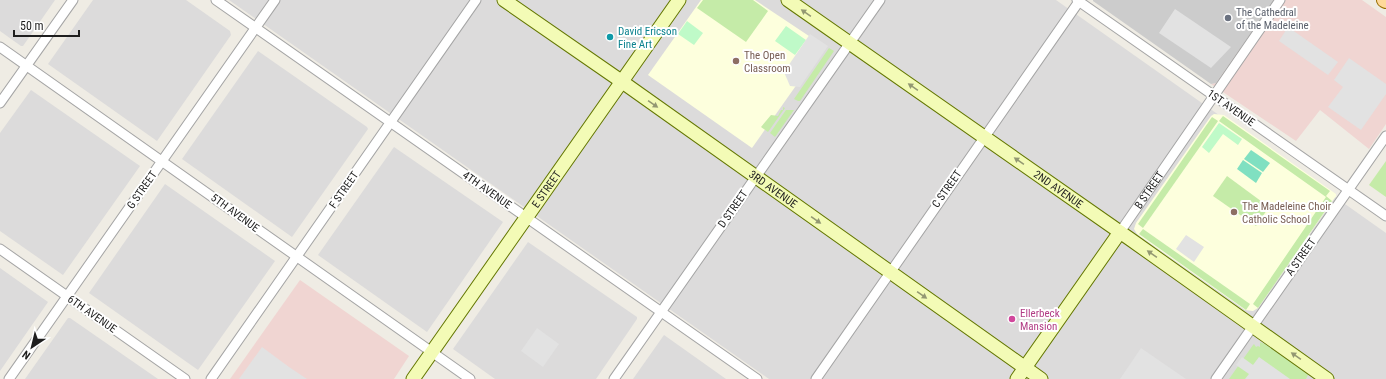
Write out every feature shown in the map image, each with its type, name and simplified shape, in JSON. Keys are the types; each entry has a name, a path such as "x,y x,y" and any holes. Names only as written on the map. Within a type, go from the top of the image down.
{"street":[{"path":"0,103 73,0"},
{"name":"4TH AVENUE","path":"216,0 757,379"},
{"name":"G STREET","path":"9,379 275,0"},
{"name":"F STREET","path":"211,379 476,0"},
{"name":"3RD AVENUE","path":"504,0 622,81 1041,379"},
{"name":"E STREET","path":"413,379 679,0"},
{"name":"2ND AVENUE","path":"788,0 1327,379"},
{"name":"D STREET","path":"614,379 880,0"},
{"name":"1ST AVENUE","path":"1079,0 1386,216"},
{"name":"C STREET","path":"816,379 1079,0"},
{"name":"B STREET","path":"1017,379 1280,0"},
{"name":"5TH AVENUE","path":"0,47 470,379"},
{"name":"A STREET","path":"1216,379 1386,136"},
{"name":"6TH AVENUE","path":"0,248 184,379"}],"shaded area":[{"path":"0,0 55,0 23,46 21,46 0,31"},
{"path":"93,0 186,0 230,31 231,35 157,141 48,64"},
{"path":"229,0 1056,0 1386,233 1386,379 769,379"},
{"name":"The Open Classroom","path":"701,0 755,0 824,46 752,148 648,75"},
{"path":"1093,0 1274,0 1216,83 1211,84"},
{"path":"1274,0 1362,0 1386,17 1386,124 1369,149 1320,110 1296,141 1211,84 1216,83"},
{"path":"1175,9 1231,47 1211,68 1159,33"},
{"path":"1288,27 1338,62 1328,75 1279,41"},
{"path":"810,34 828,46 800,87 790,86 784,72"},
{"path":"258,51 368,129 292,237 182,159"},
{"path":"1349,58 1386,84 1386,94 1361,130 1328,107 1343,87 1334,80"},
{"path":"31,90 140,166 63,275 0,231 0,133"},
{"name":"The Madeleine Choir Catholic School","path":"1214,114 1224,115 1336,194 1258,308 1253,311 1245,310 1137,234 1134,229 1136,223 1211,116"},
{"path":"394,147 503,222 427,332 318,255"},
{"path":"165,184 275,261 198,370 89,293"},
{"path":"1186,235 1204,247 1194,262 1176,249"},
{"path":"528,242 637,317 596,379 495,379 453,349"},
{"path":"0,268 48,302 0,371"},
{"path":"300,280 409,356 394,379 230,379"},
{"path":"68,318 70,318 158,379 25,379"},
{"path":"537,328 559,344 543,367 521,351"},
{"path":"664,335 726,379 633,379"},
{"path":"262,347 289,367 307,379 239,379"},
{"path":"1141,348 1186,379 1120,379"},
{"path":"1242,357 1253,365 1259,357 1290,379 1245,379 1249,374 1236,365"}],"green space":[{"path":"703,0 753,0 768,11 746,42 697,8"},
{"path":"687,21 703,33 694,45 678,34"},
{"path":"786,26 806,40 795,55 775,41"},
{"path":"829,48 834,51 800,101 794,99"},
{"path":"783,107 785,108 768,132 761,127 771,115 778,116 781,110 783,110"},
{"path":"786,110 794,110 775,137 770,133"},
{"path":"1223,116 1330,191 1326,196 1332,201 1258,308 1253,304 1326,197 1219,121"},
{"path":"1212,117 1218,121 1143,228 1138,224"},
{"path":"1219,123 1242,139 1238,145 1223,134 1209,153 1202,147"},
{"path":"1251,150 1270,163 1263,172 1244,159"},
{"path":"1243,160 1262,173 1256,183 1237,169"},
{"path":"1386,161 1386,197 1369,185"},
{"path":"1227,176 1269,207 1256,226 1213,196"},
{"path":"1143,229 1250,304 1246,310 1139,234"},
{"path":"1260,342 1308,374 1306,379 1229,379 1253,345 1254,344 1256,347 1260,347"}],"place":[{"name":"The Cathedral of the Madeleine","path":"1228,18"},
{"name":"David Ericson Fine Art","path":"610,37"},
{"name":"The Open Classroom","path":"736,61"},
{"name":"The Madeleine Choir Catholic School","path":"1234,212"},
{"name":"Ellerbeck Mansion","path":"1012,319"}]}
